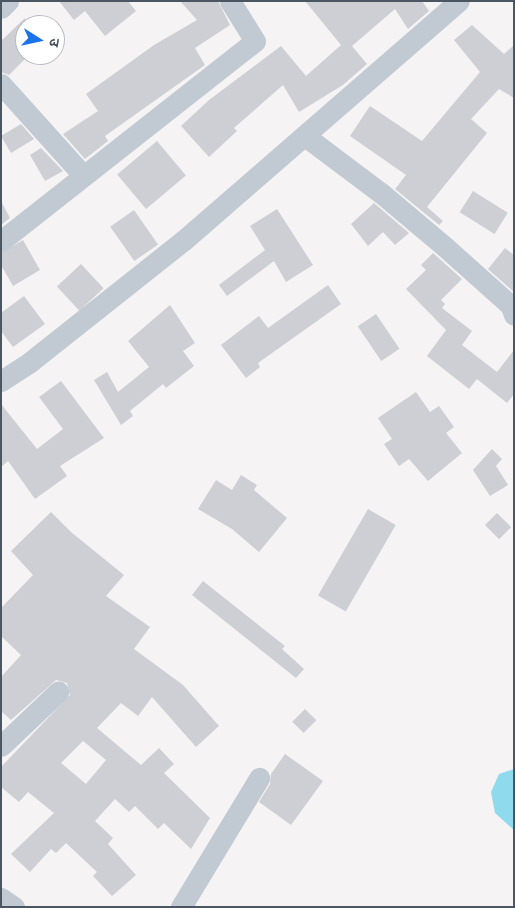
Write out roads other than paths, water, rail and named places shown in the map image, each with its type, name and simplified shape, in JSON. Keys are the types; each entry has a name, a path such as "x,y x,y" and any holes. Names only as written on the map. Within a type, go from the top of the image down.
{"street":[{"path":"1,8 8,1"},
{"path":"1,241 255,41 230,1"},
{"path":"1,381 30,362 184,240 459,1"},
{"path":"1,84 83,175"},
{"path":"305,136 381,193 444,246 511,306 514,315"},
{"path":"1,746 58,692"},
{"path":"181,907 259,778"},
{"path":"1,898 14,907"}],"water":[{"path":"514,769 514,830 495,813 491,792 499,774"}]}
